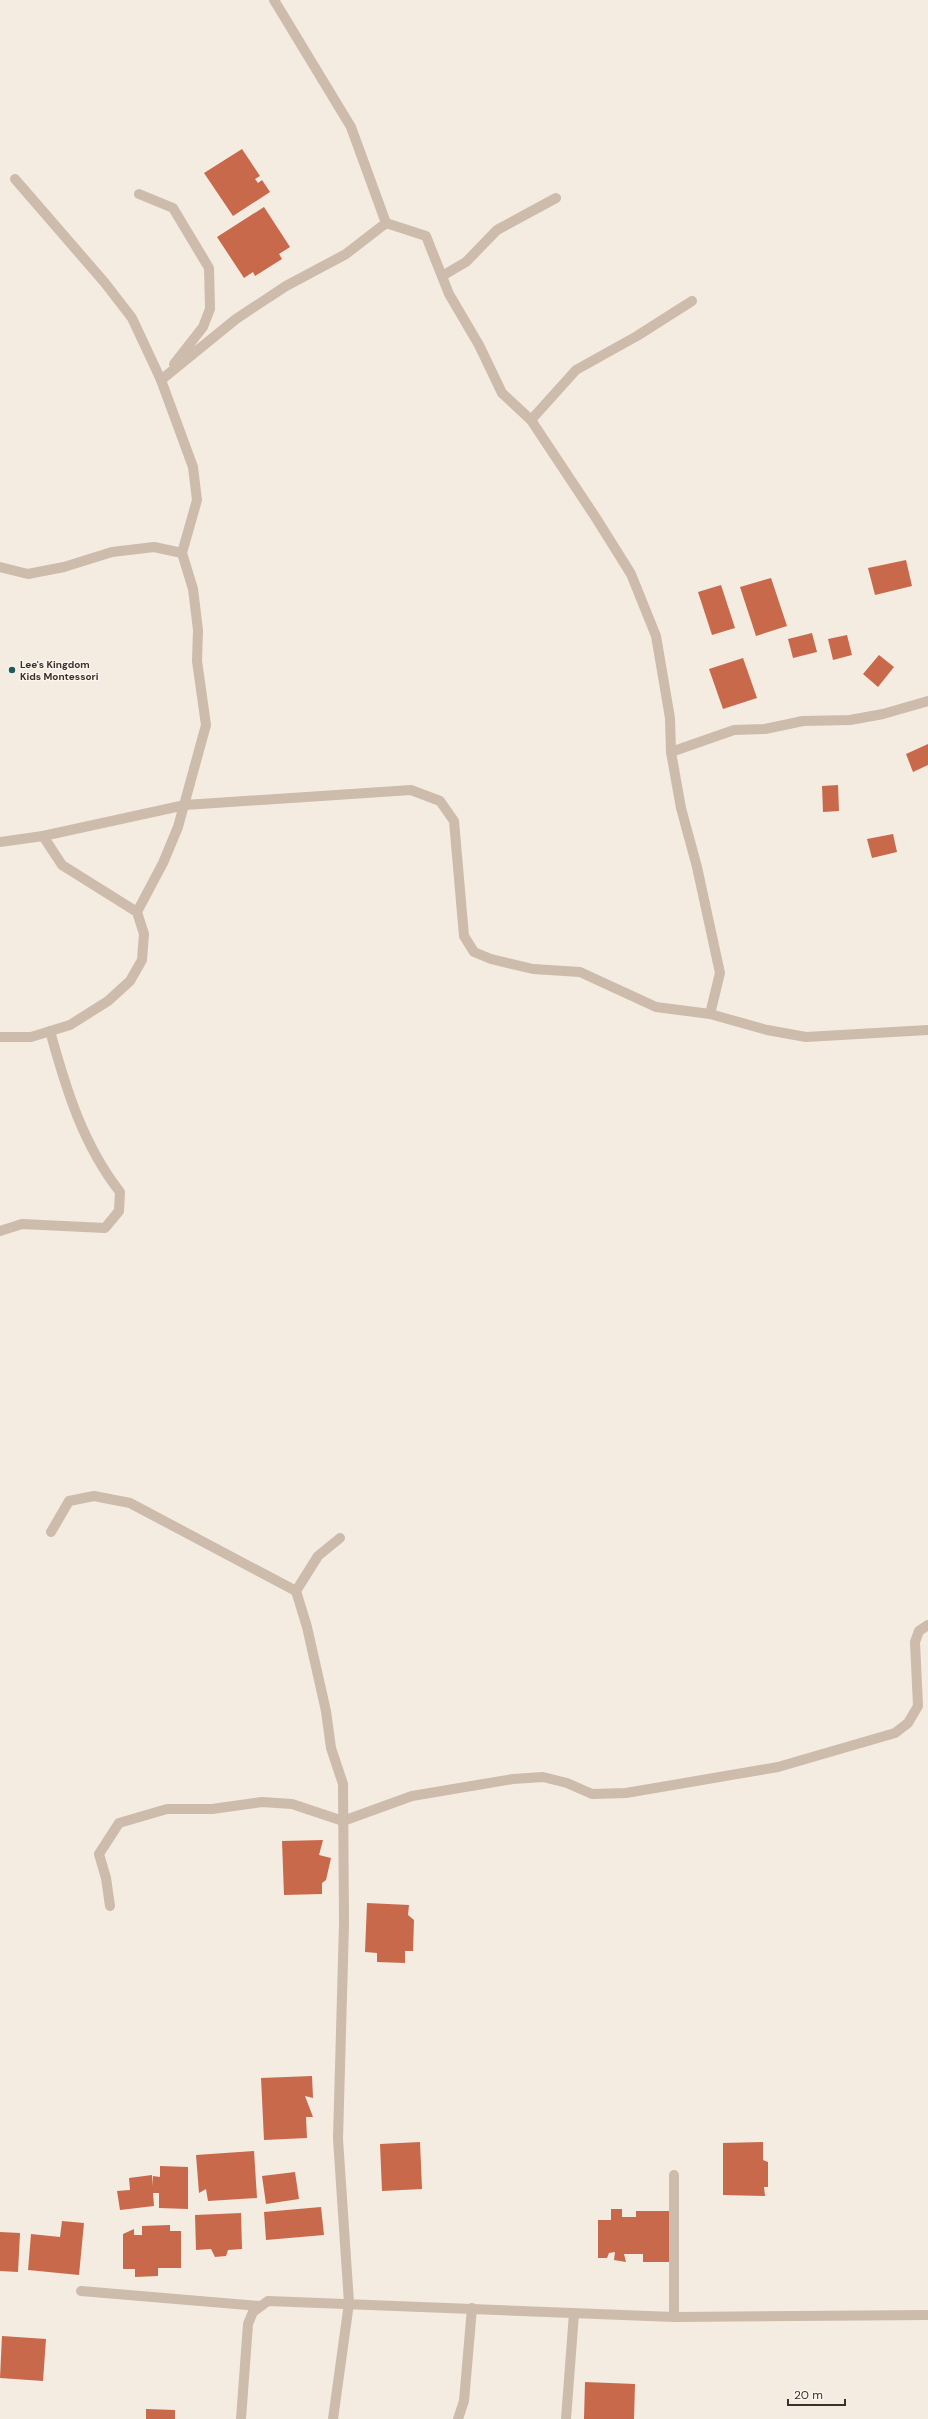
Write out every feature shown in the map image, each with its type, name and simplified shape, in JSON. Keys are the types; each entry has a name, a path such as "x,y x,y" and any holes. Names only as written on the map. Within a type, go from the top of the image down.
{"street":[{"path":"274,0 351,127 386,223"},
{"path":"15,179 106,283 132,318 161,380 193,467 197,500 182,553 193,589 198,630 197,661 206,725 185,805 163,863 136,912"},
{"path":"139,194 173,208 209,268 210,309 203,327 161,380"},
{"path":"442,276 466,262 497,230 556,198"},
{"path":"386,223 426,236 449,294 479,345 502,393 532,420 631,574 656,636 670,718 671,752 681,808 697,867 720,973 710,1014"},
{"path":"161,380 236,319 286,286 346,254 386,223"},
{"path":"532,420 576,370 631,340 692,301"},
{"path":"0,567 28,574 64,567 112,552 154,547 182,553"},
{"path":"671,752 734,730 765,729 803,721 850,720 883,714 928,701"},
{"path":"0,842 43,836 185,805 411,790 440,800 454,821 464,936 474,952 491,959 532,969 580,972 656,1007 710,1014 767,1030 806,1037 928,1030"},
{"path":"0,1037 31,1037 70,1025 108,1001 130,981 142,960 144,934 136,912 62,865 43,836"},
{"path":"0,1231 22,1224 105,1228 119,1211 120,1192 104,1171 74,1111 50,1031"},
{"path":"51,1532 69,1501 94,1496 130,1503 296,1592 307,1627 326,1711 331,1748 343,1784 344,1924 338,2139 349,2303 333,2419"},
{"path":"296,1592 318,1556 340,1538"},
{"path":"110,1906 106,1878 99,1854 119,1823 167,1809 212,1809 262,1802 292,1804 343,1821 412,1796 513,1780 543,1777 567,1783 592,1794 626,1793 778,1767 895,1734 908,1723 918,1706 915,1642 920,1631 928,1625"},
{"path":"674,2175 674,2317"},
{"path":"81,2291 260,2306"},
{"path":"241,2419 248,2324 253,2312 268,2301 674,2317 928,2315"},
{"path":"458,2419 464,2400 472,2308"},
{"path":"566,2419 574,2313"}],"building":[{"path":"242,149 260,176 255,179 258,183 262,180 270,192 233,216 204,173"},
{"path":"264,207 290,247 279,254 282,259 255,276 253,272 244,278 217,237"},
{"path":"906,560 912,586 875,595 868,568"},
{"path":"771,578 787,626 756,636 740,587"},
{"path":"721,585 735,628 712,635 698,592"},
{"path":"812,633 817,652 793,658 788,639"},
{"path":"847,635 852,655 833,660 828,639"},
{"path":"879,655 894,667 878,687 863,674"},
{"path":"743,658 757,698 723,709 709,669"},
{"path":"928,744 928,765 913,772 906,754"},
{"path":"838,785 839,811 823,812 822,786"},
{"path":"893,834 897,852 872,858 867,839"},
{"path":"323,1840 319,1855 331,1858 326,1880 322,1883 322,1894 284,1895 282,1841"},
{"path":"367,1903 409,1905 408,1915 414,1920 413,1951 405,1951 405,1963 377,1962 377,1953 365,1952"},
{"path":"312,2076 313,2098 305,2096 313,2117 306,2117 307,2138 264,2140 261,2078"},
{"path":"420,2142 422,2189 382,2191 380,2144"},
{"path":"763,2142 763,2160 768,2162 768,2187 764,2187 765,2196 723,2195 723,2143"},
{"path":"254,2151 257,2198 208,2201 206,2189 199,2193 196,2155"},
{"path":"160,2166 188,2167 188,2209 159,2208 159,2193 153,2193 154,2206 120,2210 117,2191 130,2190 129,2178 152,2175 153,2186 153,2176 160,2177"},
{"path":"295,2172 299,2199 266,2204 262,2176"},
{"path":"321,2207 324,2235 266,2240 264,2212"},
{"path":"611,2209 622,2209 622,2217 636,2217 636,2211 672,2211 672,2262 643,2262 643,2254 624,2254 626,2262 614,2260 615,2252 609,2253 607,2258 598,2258 598,2220 611,2220"},
{"path":"241,2213 242,2249 228,2250 226,2256 215,2257 211,2249 196,2250 195,2215"},
{"path":"62,2221 84,2223 79,2275 28,2270 31,2234 60,2237"},
{"path":"170,2225 170,2231 181,2231 181,2268 158,2268 158,2276 135,2277 135,2269 123,2269 123,2234 134,2229 134,2235 142,2235 142,2226"},
{"path":"0,2232 20,2233 18,2272 0,2271"},
{"path":"2,2336 46,2339 43,2381 0,2378"},
{"path":"585,2382 635,2384 634,2419 584,2419"},
{"path":"146,2409 175,2410 175,2419 146,2419"}],"place":[{"name":"Lee's Kingdom Kids Montessori","path":"12,670"}]}
